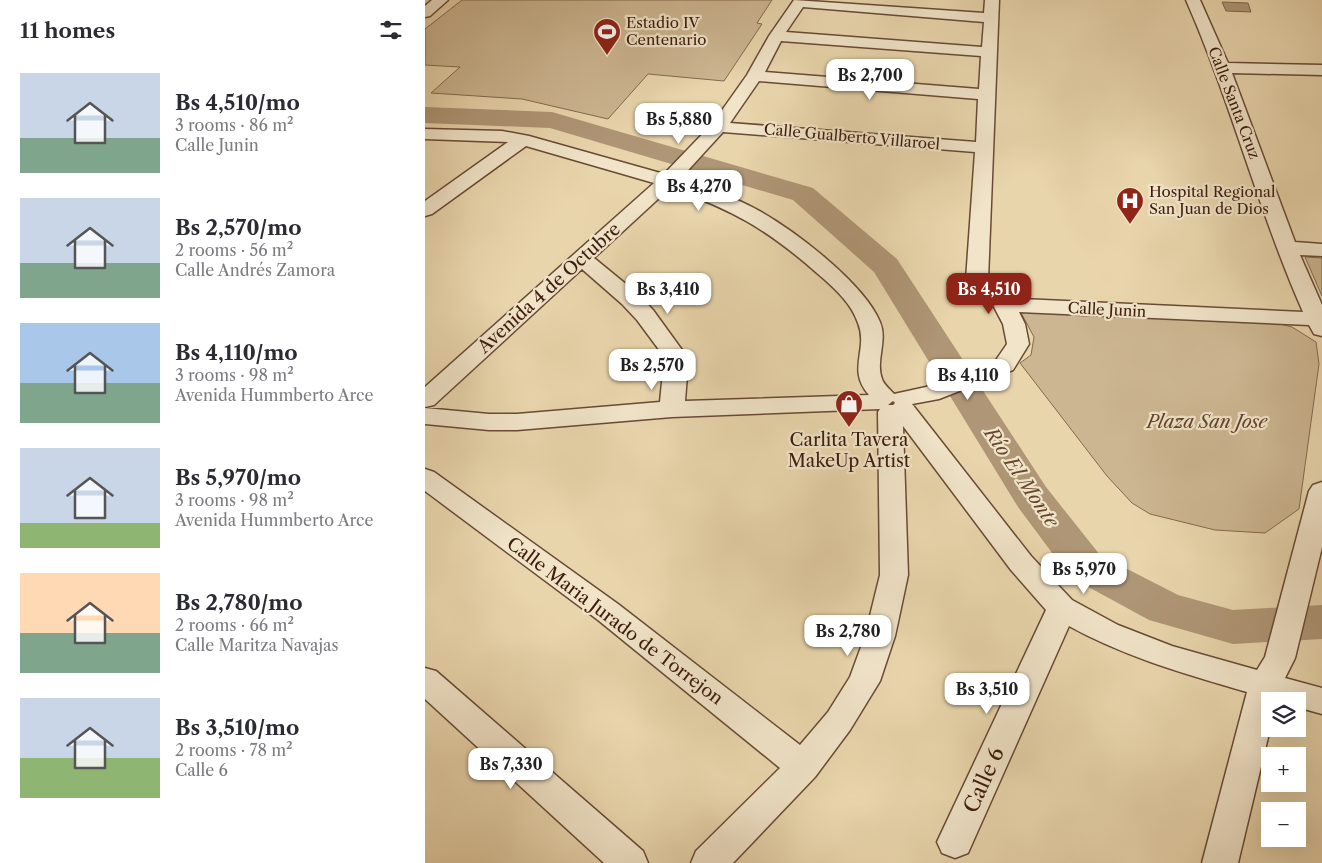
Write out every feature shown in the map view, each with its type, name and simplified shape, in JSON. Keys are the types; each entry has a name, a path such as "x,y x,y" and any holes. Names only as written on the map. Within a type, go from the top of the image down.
{"street":[{"path":"425,13 441,0"},
{"name":"Calle Santa Cruz","path":"1193,0 1222,68 1287,248 1319,324"},
{"path":"800,2 991,9"},
{"name":"Avenida 4 de Octubre","path":"425,400 669,178 714,132 755,76 776,36 800,2"},
{"name":"Calle Junin","path":"991,9 977,280 980,288 988,296 1004,304 1022,306 1319,324"},
{"path":"776,36 989,52"},
{"path":"1222,68 1322,70"},
{"path":"755,76 987,95"},
{"name":"Calle Gualberto Villaroel","path":"714,132 985,148"},
{"path":"425,134 502,136 523,140 669,178 737,207 764,222 787,237 849,291 865,312 871,327 873,343 869,355 869,377 873,385 891,404 1021,563 1062,608 1107,633 1165,656 1273,672 1322,701"},
{"path":"428,205 523,140"},
{"path":"1287,248 1322,250"},
{"path":"582,258 630,299 645,315 671,350 676,362 672,409"},
{"path":"425,416 489,422 517,422 672,409 891,404 931,394 1005,365 1018,344 1014,324 1004,304"},
{"path":"709,863 803,767 839,721 864,681 880,636 894,575 891,404"},
{"name":"Calle Maria Jurado de Torrejon","path":"425,478 608,612 803,767"},
{"path":"1220,863 1305,561 1322,491"},
{"name":"Calle 6","path":"955,842 1062,608"},
{"path":"425,680 630,863"}],"green space":[{"name":"Estadio IV Centenario","path":"462,0 772,0 757,23 762,24 724,81 648,74 608,119 522,99 431,93 460,67 425,65 425,29"},
{"path":"1305,257 1322,258 1322,296"},
{"name":"Plaza San Jose","path":"1019,309 1268,321 1292,327 1316,342 1319,364 1299,509 1265,533 1215,530 1150,514 1132,503 1107,476 1020,363 1031,355 1034,337"}],"shaded area":[{"path":"1222,2 1248,3 1251,12 1226,11"}],"waterway":[{"name":"Río El Monte","path":"425,115 552,120 803,194 886,266 1032,497 1085,566 1165,608 1233,627 1322,622"}],"place":[{"name":"Estadio IV Centenario","path":"607,56"},
{"name":"Hospital Regional San Juan de Dios","path":"1130,225"},
{"name":"Carlita Tavera MakeUp Artist","path":"849,428"}]}
